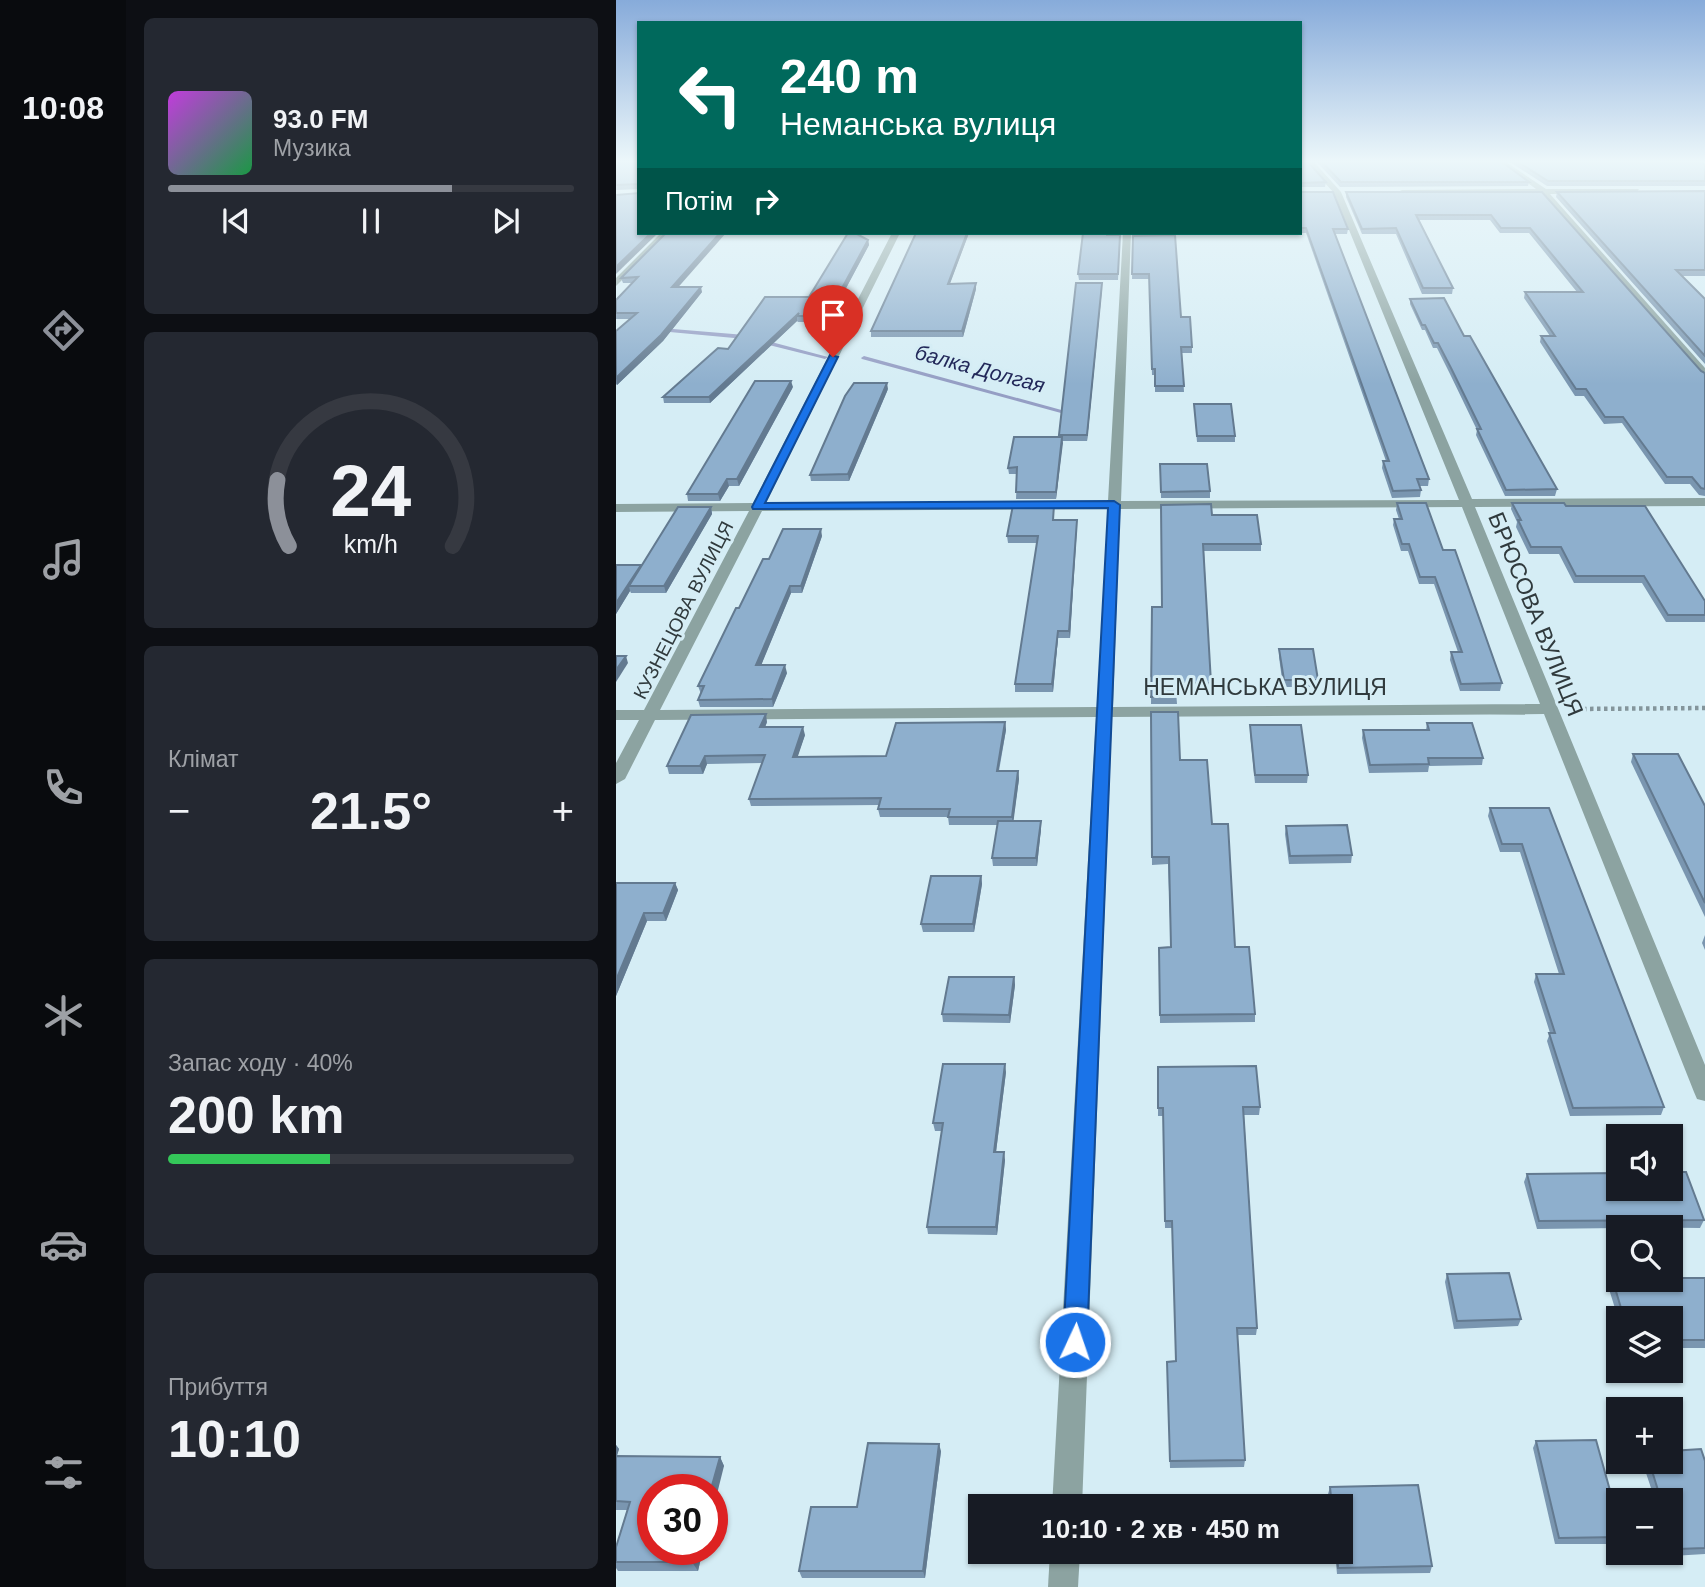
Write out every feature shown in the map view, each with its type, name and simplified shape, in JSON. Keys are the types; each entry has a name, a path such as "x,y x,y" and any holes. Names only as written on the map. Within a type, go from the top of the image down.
{"street":[{"path":"616,283 662,236"},
{"name":"КУЗНЕЦОВА ВУЛИЦЯ","path":"616,779 758,507 894,236"},
{"path":"1068,1494 1127,236"},
{"name":"БРЮСОВА ВУЛИЦЯ","path":"1356,236 1705,1092"},
{"path":"1584,236 1705,374"},
{"path":"616,508 1705,502"},
{"name":"НЕМАНСЬКА ВУЛИЦЯ","path":"616,715 1549,709"},
{"path":"1063,1587 1064,1564"}],"path":[{"path":"1549,709 1705,708"}],"building":[{"path":"616,236 648,236 616,267"},
{"path":"663,236 717,236 672,287 701,287 661,335 616,378 616,331 637,313 616,313 616,300 638,277 621,278"},
{"path":"846,236 861,236 868,240 827,316 797,316 799,313 709,397 663,397 718,348 728,349 765,297 809,297"},
{"path":"915,236 966,236 948,284 976,283 962,331 871,331"},
{"path":"1083,236 1120,236 1118,274 1078,274"},
{"path":"1133,236 1175,236 1181,317 1190,317 1192,347 1181,347 1184,386 1155,386 1149,274 1132,274"},
{"path":"1309,236 1336,236 1429,479 1417,479 1421,490 1393,491 1383,461 1389,461"},
{"path":"1400,236 1427,236 1453,288 1423,288"},
{"path":"1537,236 1581,236 1705,373 1705,489 1692,477 1667,477 1623,417 1605,417 1586,389 1576,389 1541,336 1555,336 1525,292 1583,292"},
{"path":"1597,236 1705,236 1705,270 1676,270 1705,299 1705,356"},
{"path":"1076,283 1102,283 1087,435 1059,435"},
{"path":"1444,298 1464,336 1470,336 1557,489 1506,490 1477,429 1481,429 1451,368 1438,343 1434,343 1425,325 1422,325 1410,299"},
{"path":"755,381 791,381 737,479 727,479 718,494 687,494"},
{"path":"854,383 887,383 848,474 810,475 845,396"},
{"path":"1194,404 1231,404 1235,436 1197,436"},
{"path":"1014,437 1062,437 1056,492 1016,492 1017,467 1008,468"},
{"path":"1160,464 1207,464 1210,491 1161,492"},
{"path":"1397,503 1426,503 1443,550 1455,550 1502,683 1461,684 1451,652 1462,652 1435,577 1420,577 1409,544 1402,544 1394,519 1402,519"},
{"path":"1512,503 1645,506 1705,601 1705,615 1668,615 1644,576 1576,576 1561,547 1531,547"},
{"path":"1211,504 1212,515 1257,515 1261,544 1203,544 1211,683 1176,683 1177,696 1151,697 1152,607 1162,607 1161,505"},
{"path":"1013,505 1054,505 1053,520 1077,520 1069,631 1058,631 1052,684 1015,684 1038,536 1007,536"},
{"path":"678,507 711,507 664,586 629,586"},
{"path":"783,529 821,529 801,586 790,586 756,665 785,665 772,699 698,700 704,686 698,686 736,608 739,608 763,559 769,559"},
{"path":"616,565 641,565 616,603"},
{"path":"1279,649 1313,649 1318,680 1284,680"},
{"path":"616,656 626,656 616,670"},
{"path":"1151,712 1178,712 1180,760 1207,760 1212,824 1228,824 1235,947 1249,947 1255,1014 1160,1015 1159,948 1171,947 1169,857 1152,857"},
{"path":"766,714 760,727 803,727 793,757 886,756 896,723 1005,722 997,771 1018,771 1012,817 948,817 950,809 878,809 881,798 749,799 765,755 705,756 700,766 667,766 691,715"},
{"path":"1427,723 1472,723 1483,758 1428,758 1429,764 1370,765 1363,730 1429,730"},
{"path":"1250,725 1301,725 1308,775 1255,775"},
{"path":"1633,754 1678,754 1705,806 1705,903"},
{"path":"1490,808 1549,808 1664,1107 1573,1108 1549,1033 1555,1033 1536,974 1564,974 1522,844 1502,844"},
{"path":"998,821 1041,821 1036,858 992,858"},
{"path":"1347,825 1352,855 1290,856 1286,826"},
{"path":"931,876 981,876 973,924 921,924"},
{"path":"616,883 675,883 663,913 644,913 616,980"},
{"path":"949,977 1014,977 1009,1015 942,1014"},
{"path":"943,1064 1005,1064 994,1152 1004,1152 996,1227 927,1227 943,1123 933,1123"},
{"path":"1256,1066 1260,1107 1243,1107 1257,1328 1237,1328 1245,1460 1170,1461 1167,1362 1176,1361 1172,1221 1165,1221 1163,1108 1158,1108 1158,1067"},
{"path":"1683,1172 1686,1172 1704,1220 1683,1220 1683,1215 1606,1215 1606,1221 1539,1221 1527,1174 1606,1173 1606,1201 1683,1201"},
{"path":"1509,1273 1521,1319 1457,1321 1447,1274"},
{"path":"1683,1278 1705,1278 1705,1340 1683,1340 1683,1306 1620,1306 1616,1292 1683,1292"},
{"path":"1596,1440 1609,1488 1606,1488 1606,1537 1559,1538 1536,1441"},
{"path":"868,1443 939,1444 923,1571 799,1571 811,1507 857,1507"},
{"path":"1701,1449 1705,1461 1705,1548 1683,1549 1683,1488 1657,1488 1653,1474 1683,1474 1683,1450"},
{"path":"616,1456 720,1457 715,1474 637,1474 637,1562 616,1562 616,1547 630,1502 616,1501"},
{"path":"1418,1485 1432,1566 1338,1568 1338,1564 1353,1564 1353,1494 1331,1494 1330,1487"}],"waterway":[{"path":"661,330 745,337 825,357"},
{"name":"балка Долгая","path":"864,358 1074,415"}],"route":[{"path":"833,357 758,507 1114,505 1075,1342"}]}
